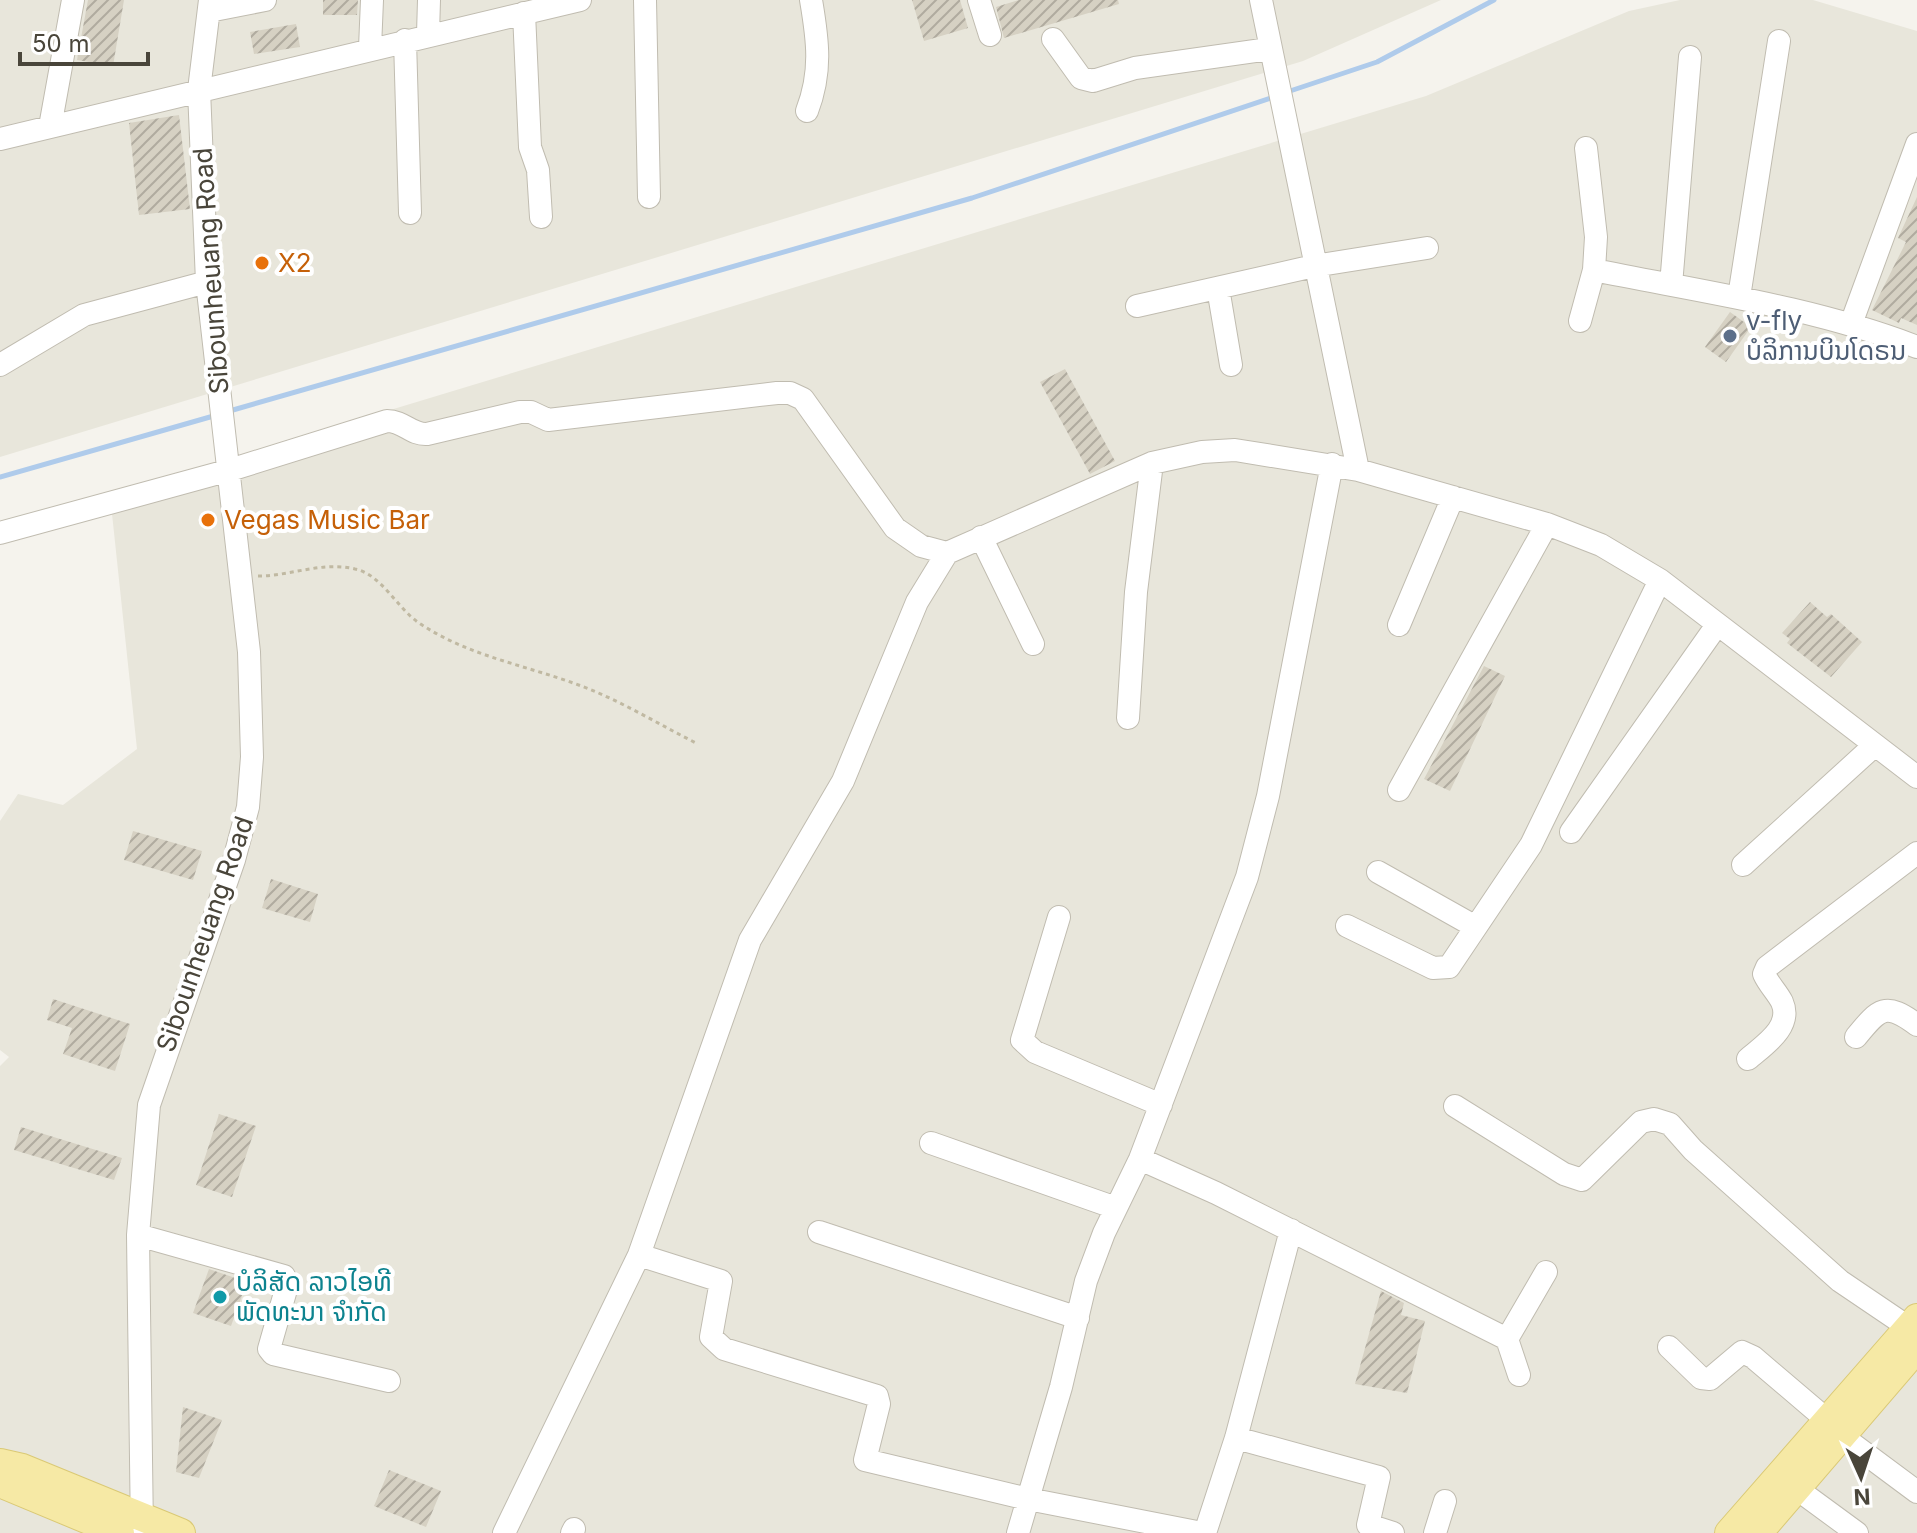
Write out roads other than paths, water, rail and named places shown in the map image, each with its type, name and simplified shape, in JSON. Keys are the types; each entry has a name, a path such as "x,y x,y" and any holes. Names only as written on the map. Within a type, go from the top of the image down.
{"main road":[{"path":"1729,1533 1835,1428 1914,1331"},
{"path":"1758,1533 1797,1489 1835,1428"},
{"path":"1,1481 22,1468 142,1524 181,1533"},
{"path":"1,1481 120,1533"}],"street":[{"path":"50,127 73,0"},
{"path":"210,6 265,0"},
{"path":"370,48 372,0"},
{"path":"428,34 429,0"},
{"path":"645,0 649,197"},
{"path":"807,111 817,83 820,49 811,0"},
{"path":"979,0 990,35"},
{"path":"0,139 572,1"},
{"path":"1265,1 1272,57 1358,470"},
{"name":"Sibounheuang Road","path":"142,1524 138,1235 149,1105 234,860 248,807 250,685 242,577 207,282 199,90 210,6"},
{"path":"524,13 530,147 538,170 541,217"},
{"path":"1053,39 1081,78 1093,81 1135,68 1272,57"},
{"path":"405,40 410,213"},
{"path":"1739,297 1779,41"},
{"path":"1671,285 1690,57"},
{"path":"1851,324 1917,144"},
{"path":"1580,321 1594,270 1596,237 1586,148"},
{"path":"1137,306 1314,266 1427,248"},
{"path":"1594,270 1739,297 1851,324 1917,347"},
{"path":"0,365 84,315 207,282"},
{"path":"1218,288 1231,365"},
{"path":"0,533 228,462 387,421 402,423 419,435 520,412 531,412 548,420 790,393 803,399 895,528 921,546 947,553"},
{"path":"504,1533 639,1255 750,940 815,834 865,735 917,602 947,553 1152,463 1235,450 1358,470 1547,524 1601,545 1660,580 1917,777"},
{"path":"1128,718 1136,592 1152,463"},
{"path":"1018,1533 1086,1281 1140,1159 1247,877 1258,837 1332,464"},
{"path":"1399,625 1453,497"},
{"path":"1399,790 1547,524"},
{"path":"981,537 1033,644"},
{"path":"1347,926 1433,968 1449,967 1531,845 1660,580"},
{"path":"1554,797 1576,824 1717,625"},
{"path":"1743,865 1875,745"},
{"path":"1748,1059 1778,1032 1785,1016 1782,1002 1764,974 1767,967 1917,853"},
{"path":"1378,872 1474,926"},
{"path":"1059,917 1022,1040 1035,1052 1161,1105"},
{"path":"1856,1037 1876,1013 1886,1009 1900,1012 1917,1025"},
{"path":"1455,1106 1573,1180 1582,1180 1641,1122 1654,1119 1670,1124 1693,1150 1829,1273 1914,1331"},
{"path":"931,1143 1116,1208"},
{"path":"1140,1159 1291,1230 1507,1339 1519,1375"},
{"path":"639,1255 721,1281 711,1337 724,1349 877,1396 879,1404 865,1460 1028,1499 1204,1533 1236,1438 1291,1230"},
{"path":"819,1232 1078,1318"},
{"path":"138,1235 284,1276 287,1286 269,1349 273,1354 389,1381"},
{"path":"1507,1339 1546,1272"},
{"path":"1669,1347 1701,1378 1710,1379 1742,1352 1753,1357 1835,1428 1917,1492"},
{"path":"1236,1438 1379,1477 1368,1525 1393,1533"},
{"path":"1797,1489 1857,1533"},
{"path":"1435,1533 1445,1501"}],"waterway":[{"path":"1287,92 1377,62 1494,0"},
{"path":"226,412 972,198 1274,97"},
{"path":"0,477 217,415"}],"place":[{"name":"X2","path":"262,263"},
{"name":"v-fly ບໍລິການບິນໂດຣນ","path":"1730,336"},
{"name":"Vegas Music Bar","path":"208,520"},
{"name":"ບໍລິສັດ ລາວໄອທີ ພັດທະນາ ຈຳກັດ","path":"220,1297"}]}
